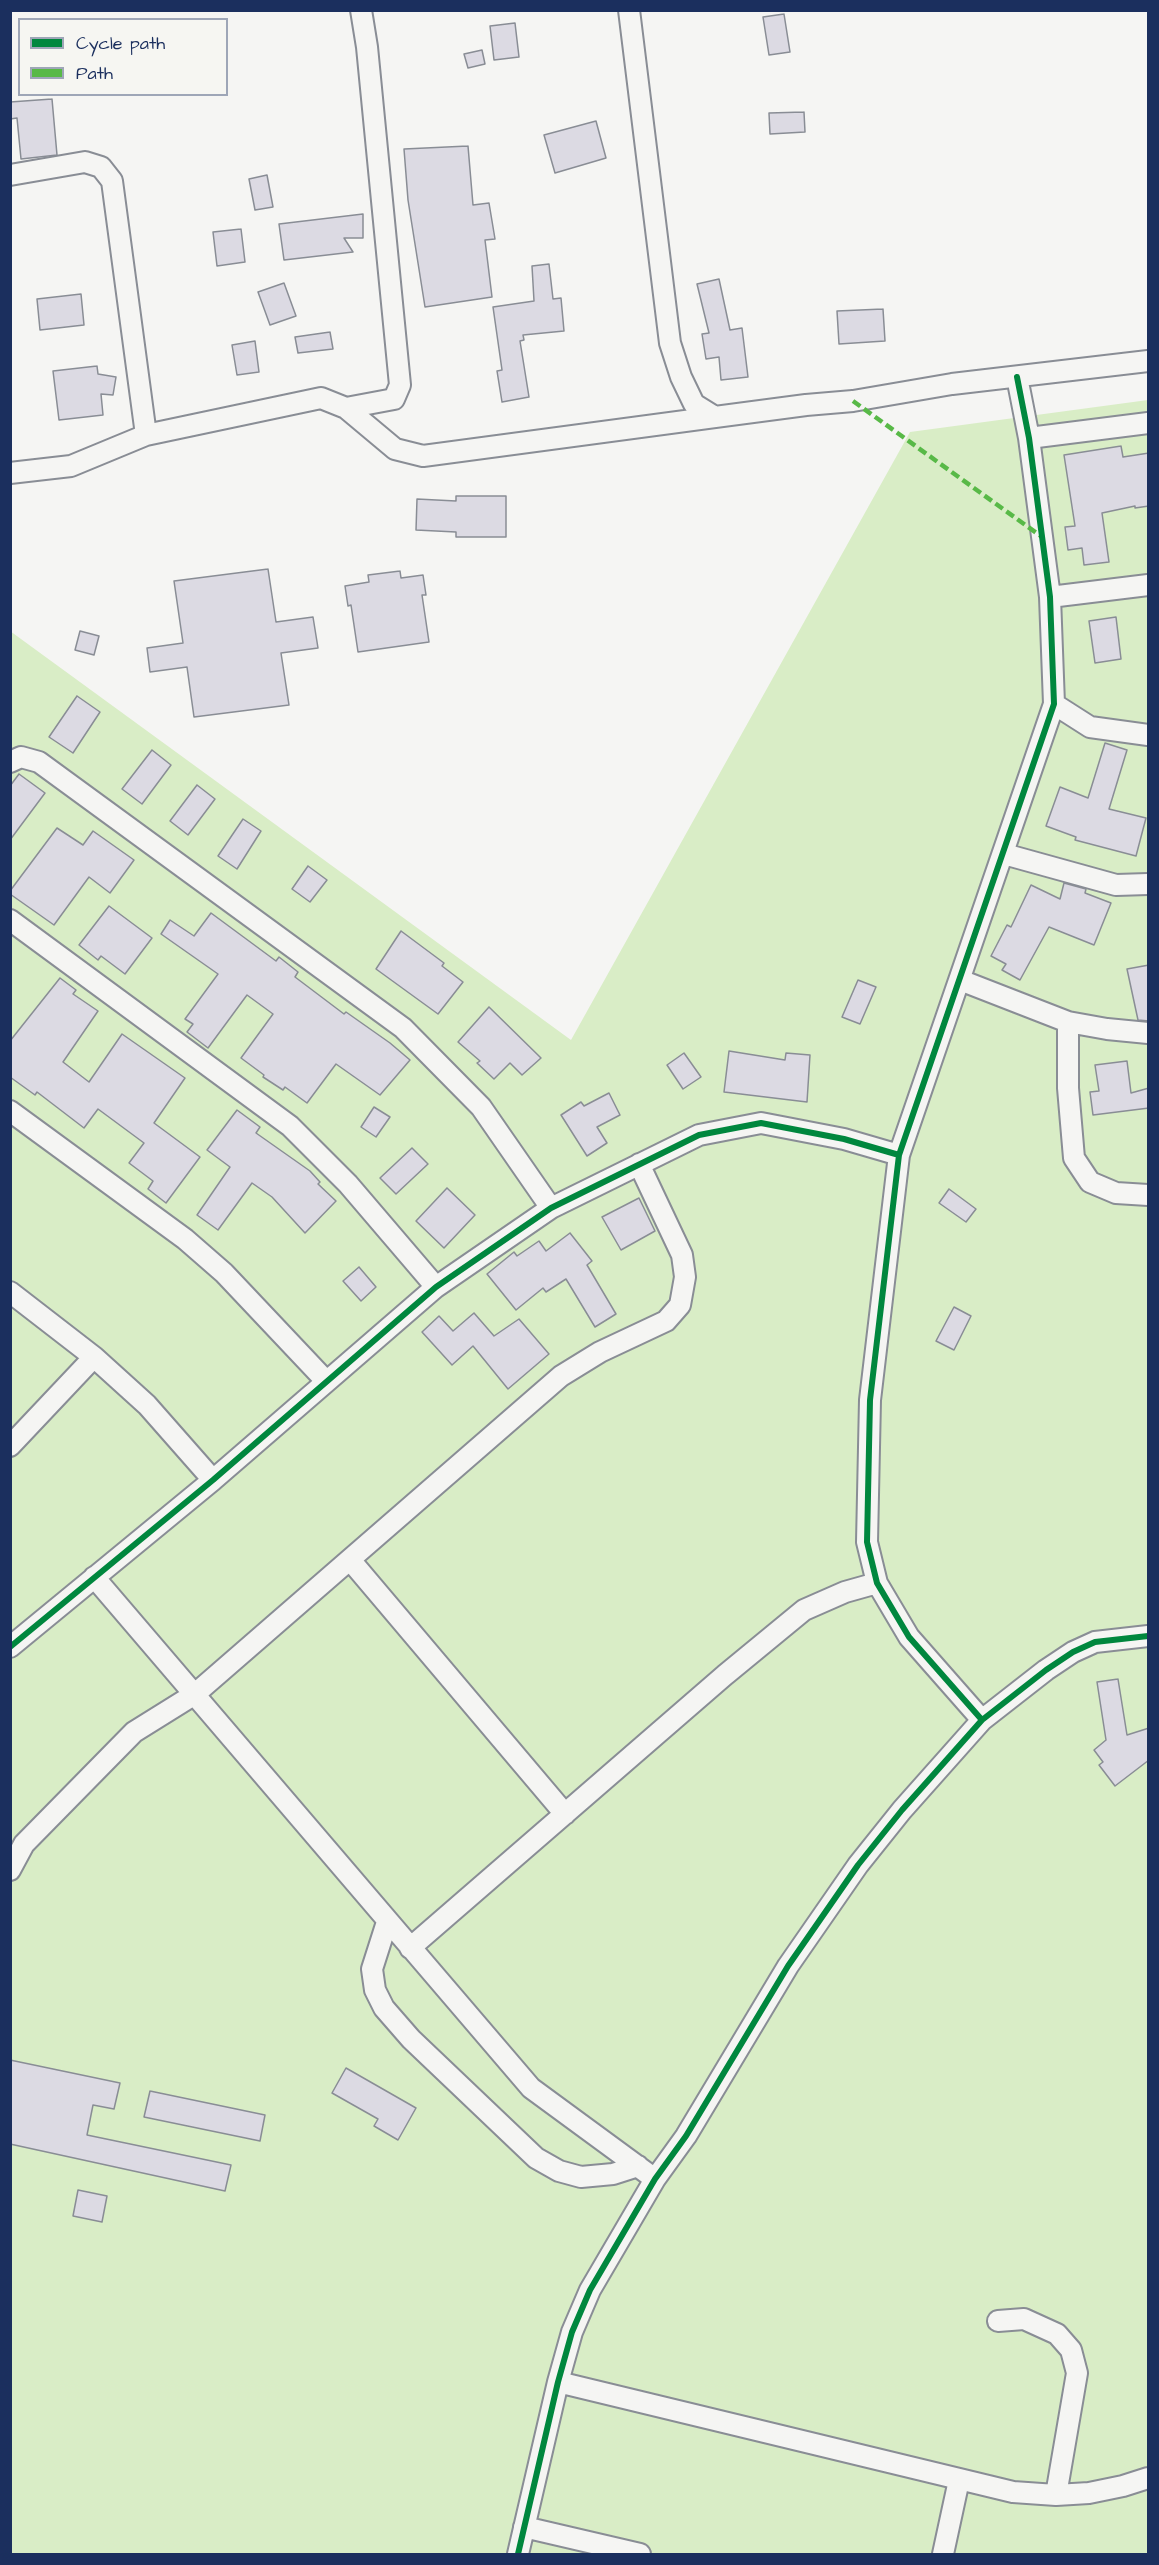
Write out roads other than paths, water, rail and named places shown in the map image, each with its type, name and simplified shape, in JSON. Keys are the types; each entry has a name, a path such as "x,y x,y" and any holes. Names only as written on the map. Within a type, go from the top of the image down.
{"street":[{"path":"346,408 394,399 400,385 367,46 361,10"},
{"path":"629,10 670,344 681,377 694,404 715,417"},
{"path":"10,175 85,162 101,167 112,181 146,435"},
{"path":"10,473 71,466 146,435 321,398 346,408 395,449 423,456 806,405 853,401 952,384 1149,361"},
{"path":"982,1720 909,1638 877,1583 867,1542 870,1400 899,1155 1054,704 1050,597 1029,438 1017,377"},
{"path":"1029,438 1149,423"},
{"path":"1050,597 1149,585"},
{"path":"1054,704 1089,727 1149,735"},
{"path":"10,762 21,757 39,762 403,1028 481,1107 551,1208"},
{"path":"1004,854 1116,885 1149,884"},
{"path":"10,920 290,1126 348,1184 436,1287"},
{"path":"960,980 1068,1022 1149,1033"},
{"path":"1068,1022 1068,1088 1074,1158 1090,1182 1116,1192 1149,1195"},
{"path":"10,1111 185,1239 224,1273 326,1381"},
{"path":"10,1647 213,1480 436,1287 551,1208 699,1135 761,1123 844,1139 899,1155"},
{"path":"10,1870 24,1844 134,1732 195,1694 351,1561 561,1376 600,1352 666,1321 680,1305 685,1277 682,1255 639,1164"},
{"path":"10,1292 94,1357 147,1405 213,1480"},
{"path":"10,1446 94,1357"},
{"path":"351,1561 565,1814"},
{"path":"94,1577 531,2088 655,2179"},
{"path":"410,1948 725,1675 804,1610 845,1592 877,1583"},
{"path":"518,2554 558,2382 572,2332 590,2290 655,2179 686,2136 789,1966 858,1865 902,1810 982,1720 1073,1652 1095,1642 1149,1636"},
{"path":"387,1922 372,1969 375,1990 384,2008 411,2039 536,2158 559,2171 581,2177 613,2174 638,2166"},
{"path":"998,2321 1024,2319 1057,2334 1071,2350 1077,2373 1056,2495"},
{"path":"558,2382 1013,2492 1056,2495 1089,2493 1149,2478"},
{"path":"943,2554 959,2480"},
{"path":"524,2527 640,2554"}]}
